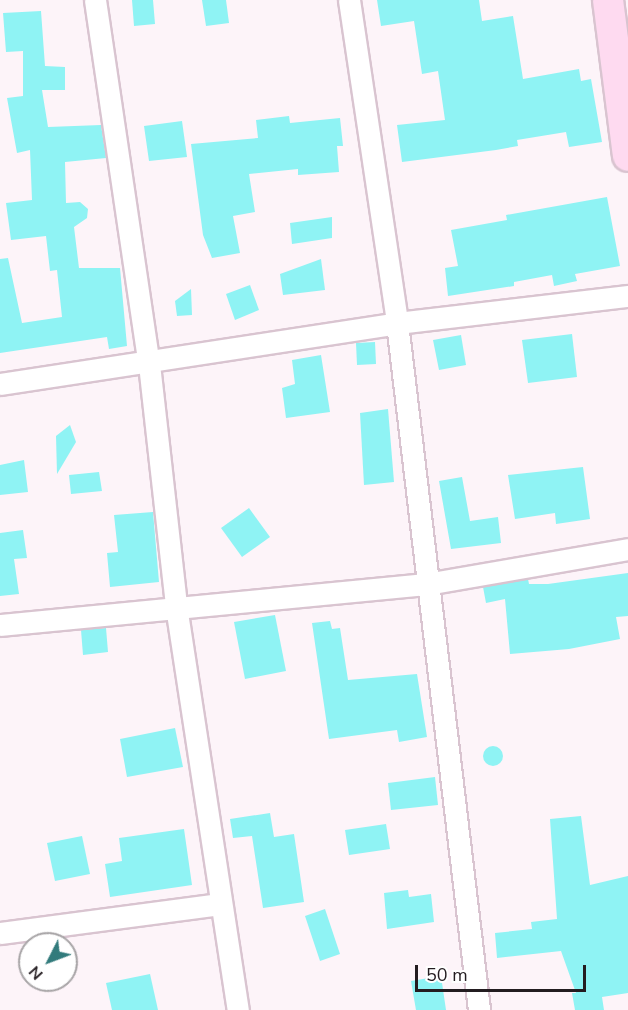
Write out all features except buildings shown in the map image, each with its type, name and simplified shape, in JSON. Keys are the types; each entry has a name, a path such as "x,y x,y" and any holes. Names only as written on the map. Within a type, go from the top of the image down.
{"street":[{"path":"95,0 149,364 176,606 219,904 238,1010"},
{"path":"349,0 397,323 426,584 479,1010"},
{"path":"608,0 628,156"},
{"path":"0,384 149,364 397,323 628,296"},
{"path":"0,625 176,606 426,584 628,549"},
{"path":"0,933 219,904"}]}
